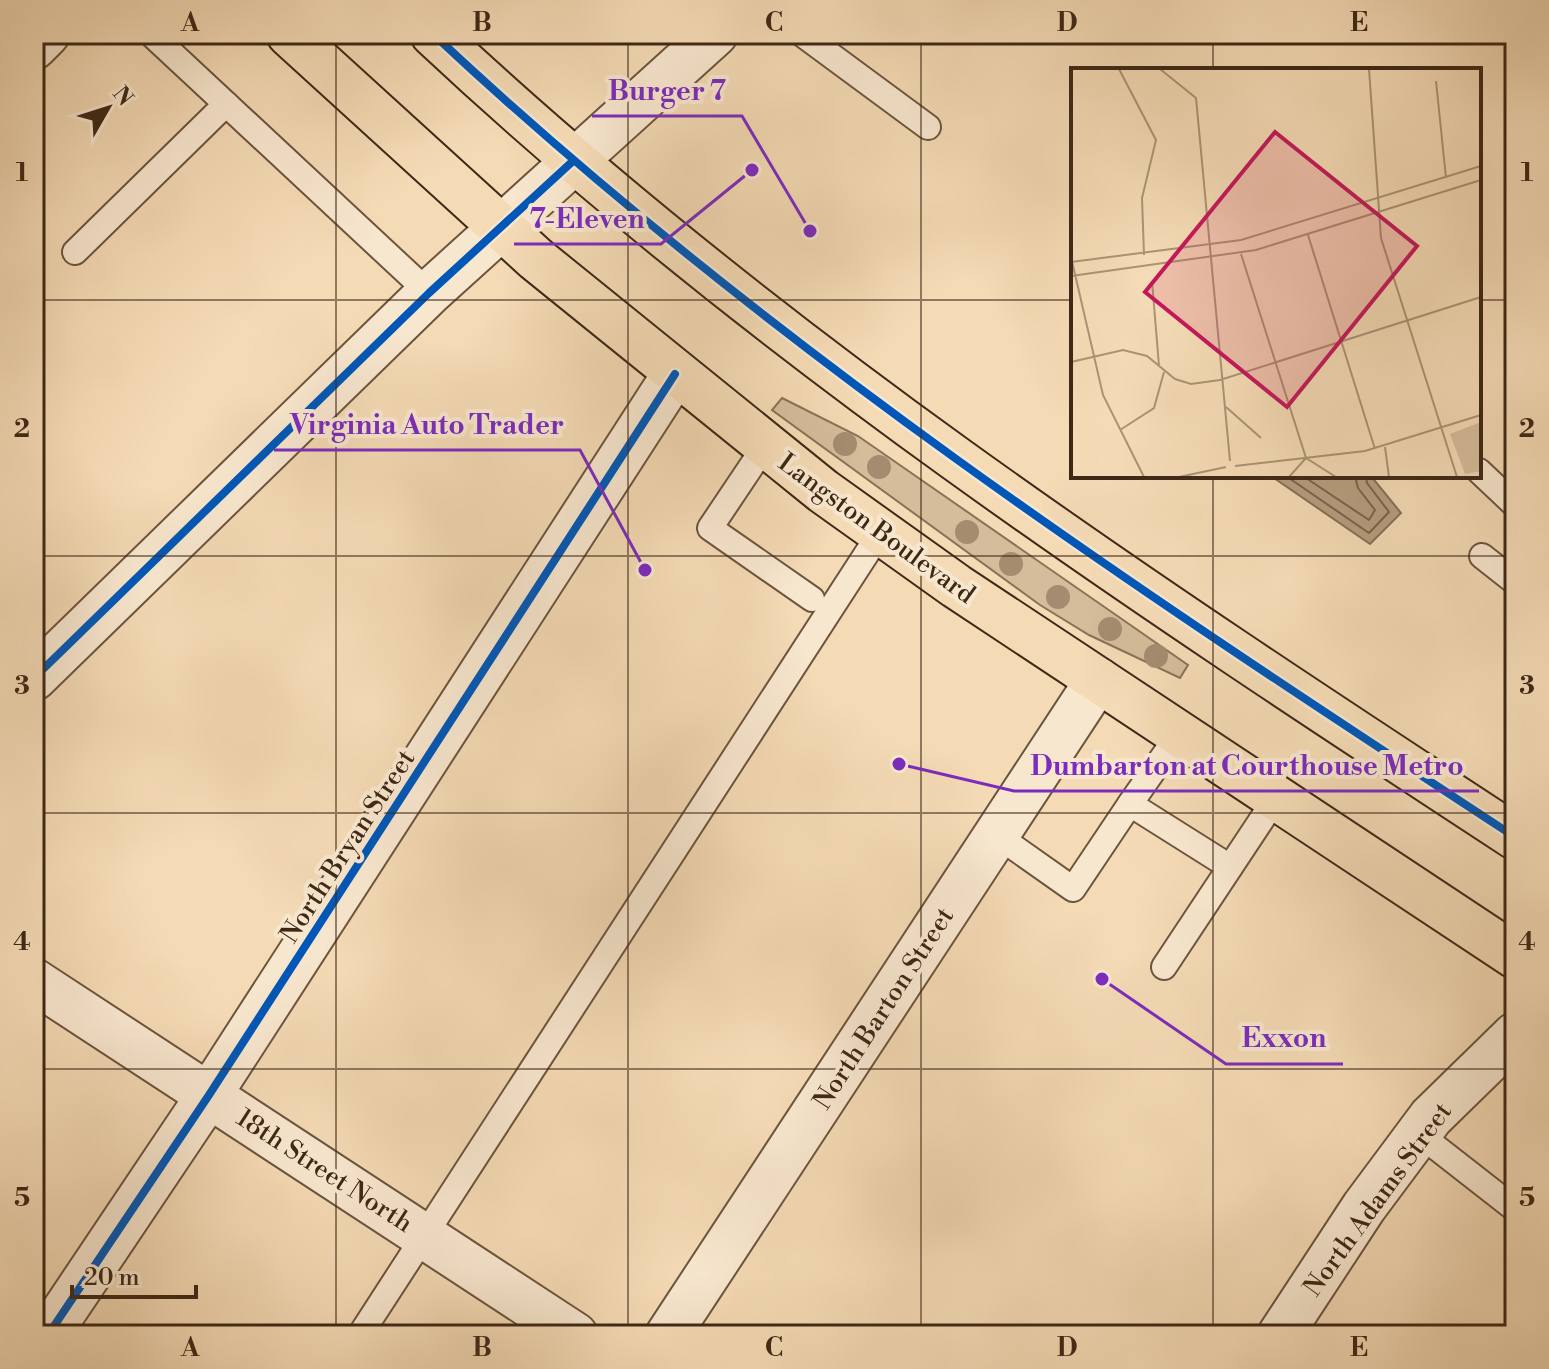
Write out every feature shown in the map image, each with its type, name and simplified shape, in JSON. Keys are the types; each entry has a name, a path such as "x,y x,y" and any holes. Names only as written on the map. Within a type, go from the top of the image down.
{"main road":[{"name":"Langston Boulevard","path":"289,34 501,228 675,374 880,533 1515,956"},
{"path":"433,34 573,161 757,313 951,459 1227,648 1515,837"}],"street":[{"path":"34,47 47,34"},
{"path":"34,678 429,293 573,161 694,40"},
{"name":"North Bryan Street","path":"48,1335 209,1095 675,374"},
{"name":"North Barton Street","path":"668,1335 1098,680"},
{"name":"18th Street North","path":"34,981 575,1335"},
{"name":"North Adams Street","path":"1280,1335 1364,1207 1419,1134 1451,1096 1515,1035"}],"lane":[{"path":"151,34 429,293"},
{"path":"802,34 928,127"},
{"path":"75,252 226,104"},
{"path":"765,446 710,528 812,599"},
{"path":"1481,473 1515,505"},
{"path":"360,1335 880,533"},
{"path":"1482,556 1515,582"},
{"path":"995,834 1073,889 1179,734"},
{"path":"1164,967 1276,798"},
{"path":"1130,804 1230,867"},
{"path":"1419,1134 1515,1209"}],"shaded area":[{"path":"782,398 858,436 1188,665 1180,678 1089,635 1040,605 772,410"}],"water":[{"path":"1274,478 1373,478 1401,513 1370,544"}],"cycle path":[{"path":"433,34 559,148 689,256 821,359 1094,556 1515,837"},
{"path":"34,678 429,293 573,161"},
{"path":"48,1335 209,1095 675,374"}],"place":[{"name":"7-Eleven","path":"752,170"},
{"name":"Burger 7","path":"810,231"},
{"name":"Virginia Auto Trader","path":"645,570"},
{"name":"Dumbarton at Courthouse Metro","path":"899,764"},
{"name":"Exxon","path":"1102,979"}]}
